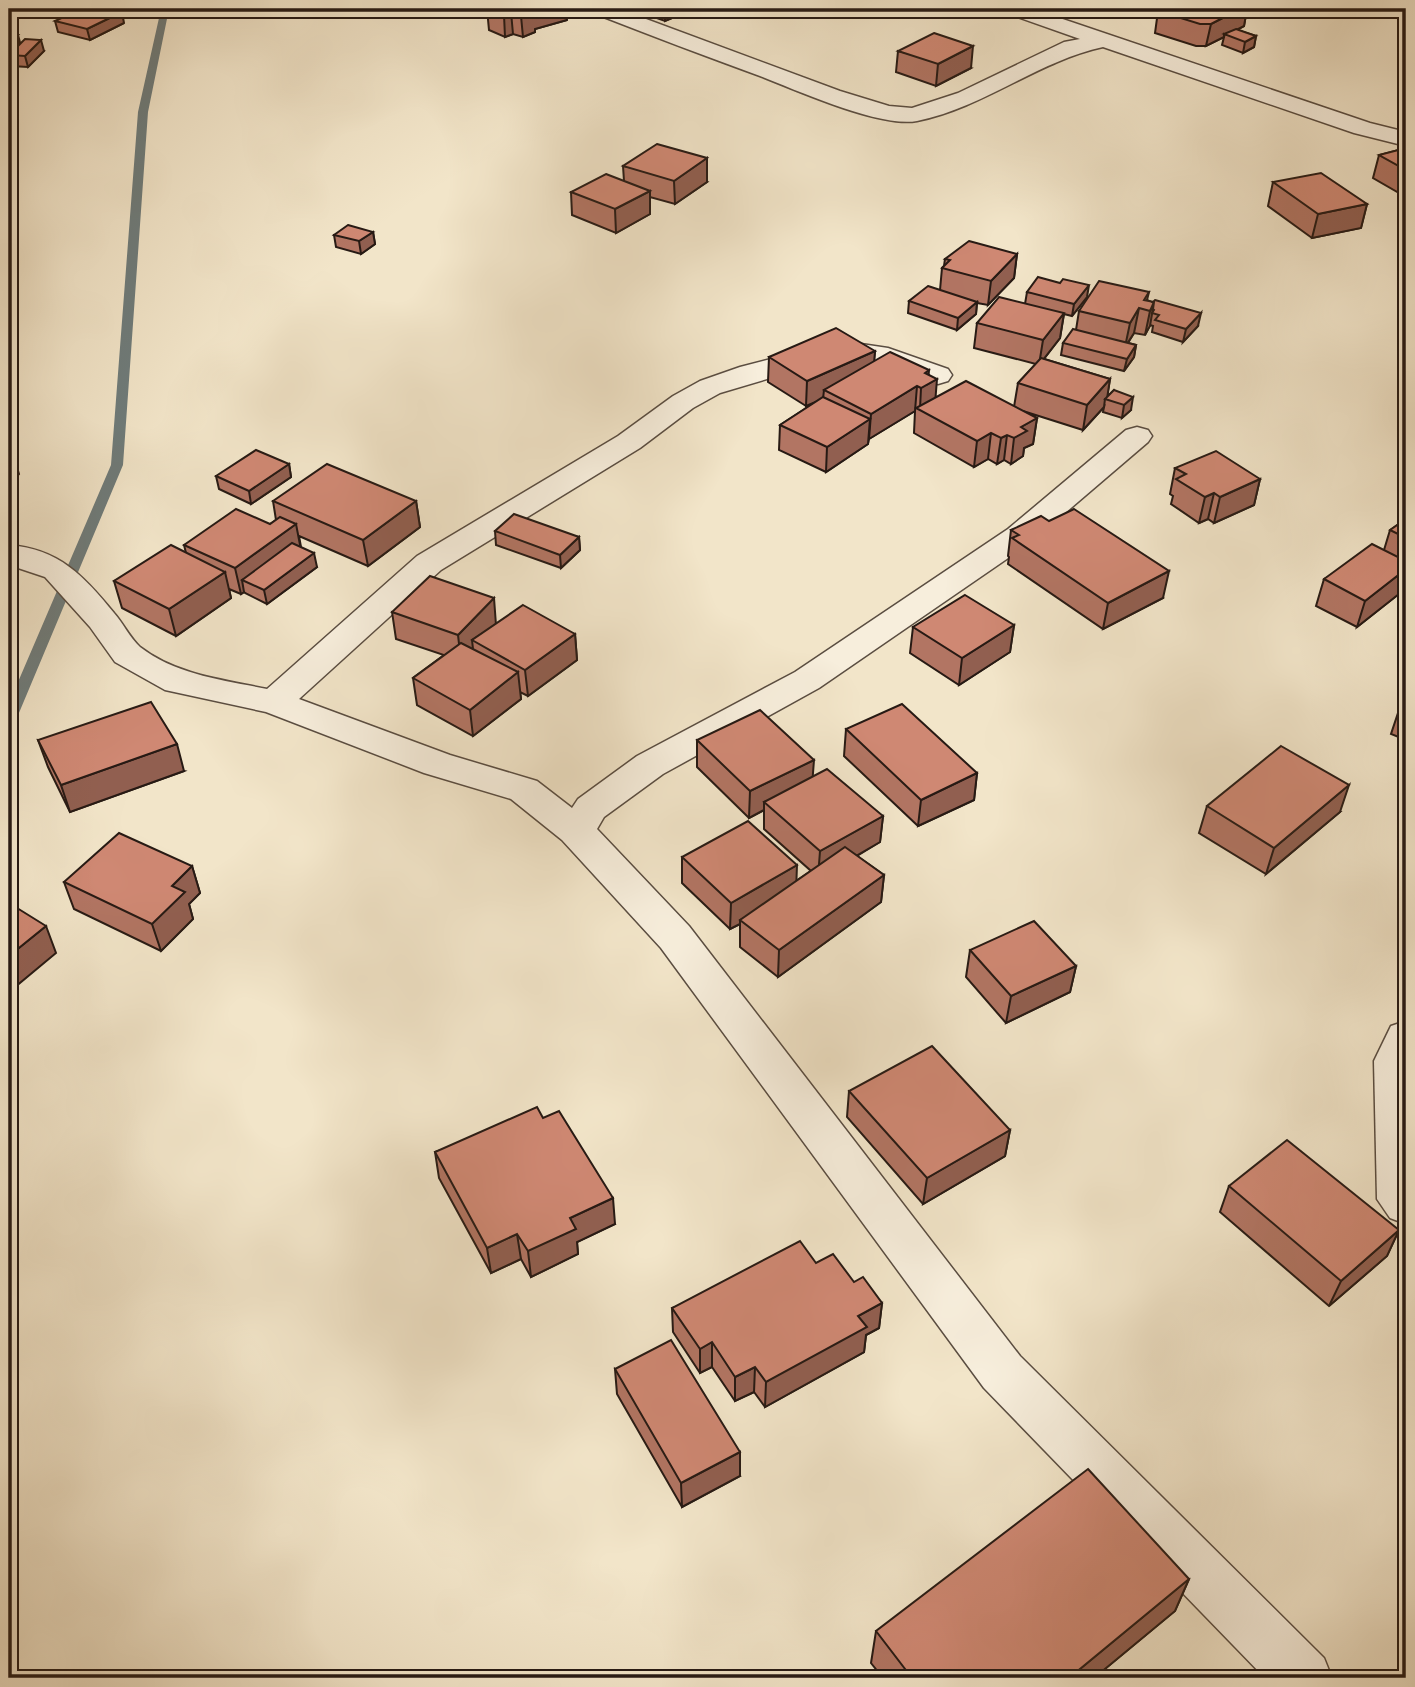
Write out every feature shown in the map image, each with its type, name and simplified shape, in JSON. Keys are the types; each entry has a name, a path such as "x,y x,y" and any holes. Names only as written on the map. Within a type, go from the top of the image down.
{"street":[{"path":"1013,9 1362,128 1406,139"},
{"path":"603,10 832,96 887,113 913,115 966,98 1072,47 1106,40"},
{"path":"274,702 429,563 629,442 683,402 710,387 750,373 841,349 878,355 938,375"},
{"path":"576,831 591,808 650,765 764,706 807,680 1019,536 1137,436"},
{"path":"29,561 102,620 127,654 177,682 274,702 437,764 524,790 576,831 675,937 1002,1372 1304,1678"},
{"path":"1406,1038 1396,1061 1400,1199 1406,1204"}],"building":[{"path":"81,9 122,12 87,29 55,21"},
{"path":"487,9 534,11 521,16 511,12 504,15"},
{"path":"1240,9 1211,24 1200,24 1158,11"},
{"path":"1236,29 1256,36 1245,42 1224,34"},
{"path":"934,33 973,46 938,64 898,51"},
{"path":"9,34 18,35 9,43"},
{"path":"25,39 41,40 25,56 9,55"},
{"path":"657,144 707,158 674,181 623,166"},
{"path":"1406,148 1406,170 1379,155"},
{"path":"1321,173 1367,204 1318,214 1273,182"},
{"path":"606,174 650,191 615,209 571,192"},
{"path":"348,225 373,232 359,241 334,235"},
{"path":"969,241 1017,254 991,281 942,268 950,260 945,259"},
{"path":"1038,277 1060,283 1063,279 1089,285 1074,304 1027,292"},
{"path":"1099,281 1149,292 1144,300 1154,302 1150,311 1139,308 1130,323 1079,311"},
{"path":"928,286 977,302 958,318 909,301"},
{"path":"999,297 1064,313 1043,340 977,323"},
{"path":"1155,300 1201,313 1186,329 1155,320 1159,315 1152,313"},
{"path":"836,328 875,351 807,381 769,357"},
{"path":"1073,329 1136,345 1127,359 1063,343"},
{"path":"890,352 929,370 925,373 937,379 921,388 917,386 871,414 824,390"},
{"path":"1041,358 1110,379 1087,405 1018,383"},
{"path":"966,381 1037,418 1021,427 1027,431 1014,438 1007,435 1001,438 991,433 977,441 916,408"},
{"path":"1114,390 1133,397 1124,405 1105,399"},
{"path":"823,397 870,419 827,447 780,425"},
{"path":"256,450 289,464 249,491 216,476"},
{"path":"1216,451 1260,479 1220,497 1214,493 1205,497 1176,479 1186,474 1175,468"},
{"path":"327,464 416,501 363,540 273,501"},
{"path":"236,509 270,524 280,517 296,524 235,568 184,545"},
{"path":"1074,509 1169,571 1108,603 1012,538 1019,535 1011,530 1041,516 1049,521"},
{"path":"514,514 579,537 560,555 495,531"},
{"path":"1406,519 1406,538 1390,530"},
{"path":"292,543 314,553 264,590 242,580"},
{"path":"1372,544 1406,561 1406,569 1365,601 1324,579"},
{"path":"171,545 225,572 169,609 114,581"},
{"path":"430,576 494,598 458,635 392,612"},
{"path":"965,595 1014,625 962,658 913,627"},
{"path":"523,605 575,634 525,670 472,640"},
{"path":"461,643 518,672 470,710 413,678"},
{"path":"151,702 177,744 61,785 38,740"},
{"path":"902,704 977,773 921,800 846,729"},
{"path":"760,710 814,760 750,791 697,740"},
{"path":"1281,746 1349,785 1274,848 1207,806"},
{"path":"827,769 883,816 820,851 764,802"},
{"path":"748,821 797,865 731,903 682,857"},
{"path":"119,833 192,866 172,886 185,892 152,924 64,882"},
{"path":"845,847 884,875 779,950 740,920"},
{"path":"9,903 46,926 9,956"},
{"path":"1034,921 1076,966 1011,996 970,950"},
{"path":"932,1046 1010,1130 927,1178 849,1091"},
{"path":"537,1107 543,1118 559,1111 613,1198 570,1218 576,1229 528,1251 517,1234 487,1248 435,1152"},
{"path":"1287,1140 1399,1230 1341,1281 1229,1186"},
{"path":"800,1241 816,1263 833,1254 854,1282 863,1277 882,1303 858,1316 867,1327 766,1382 755,1367 735,1377 712,1342 700,1349 672,1308"},
{"path":"671,1340 740,1452 681,1483 615,1369"},
{"path":"1088,1469 1189,1579 1069,1678 912,1678 876,1631"}],"waterway":[{"path":"9,720 117,465 143,112 165,9"}]}
